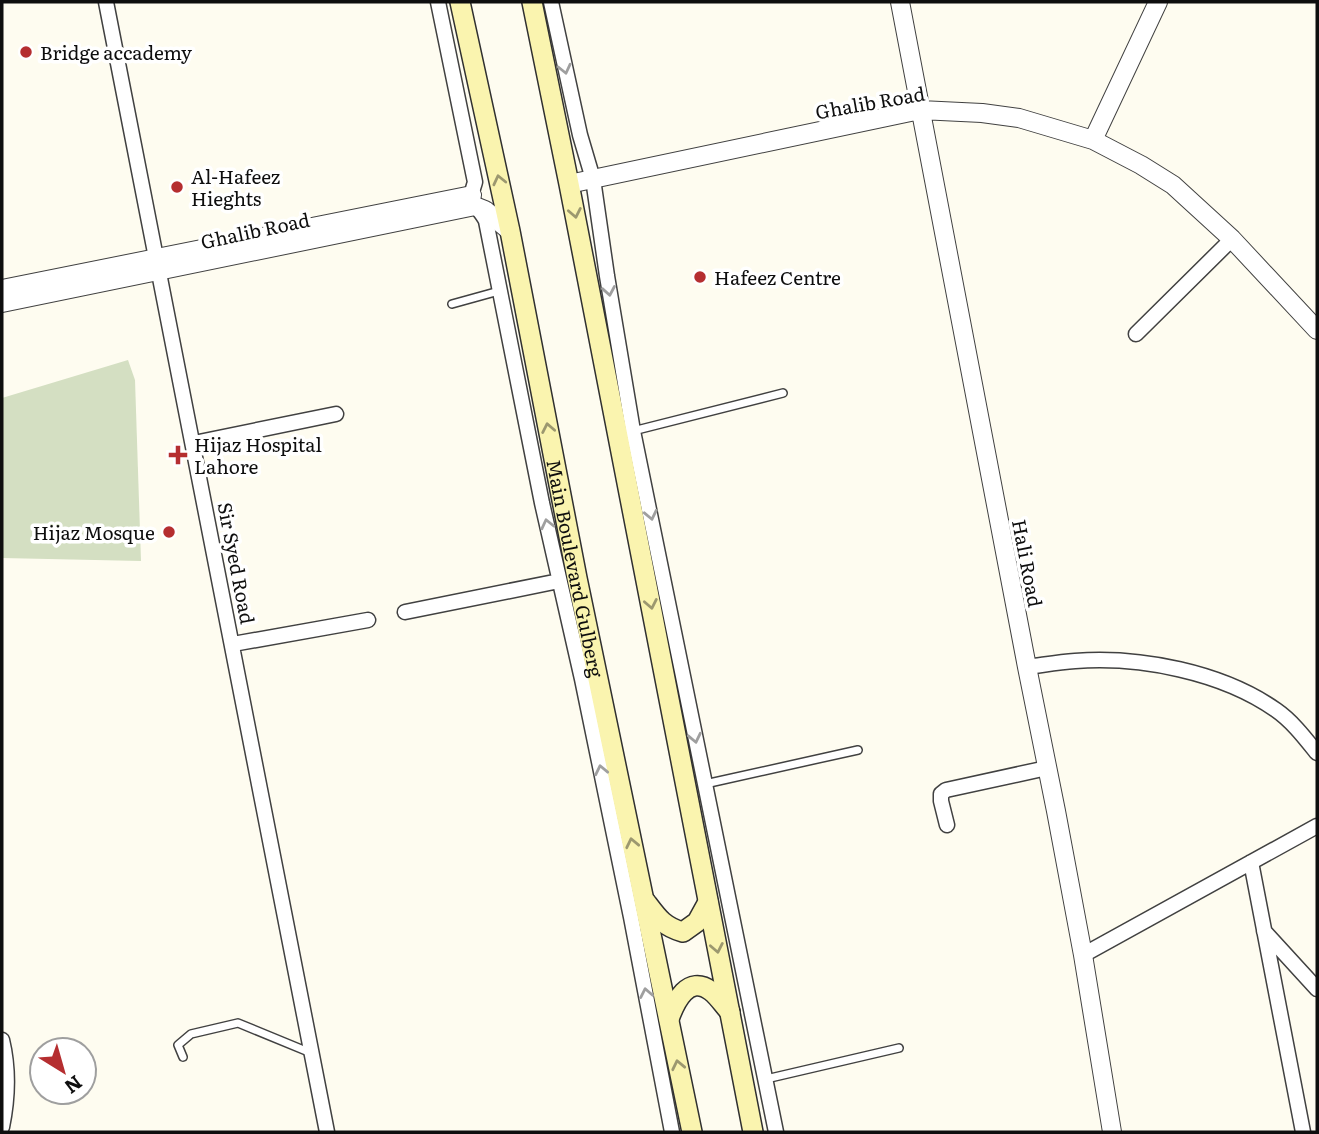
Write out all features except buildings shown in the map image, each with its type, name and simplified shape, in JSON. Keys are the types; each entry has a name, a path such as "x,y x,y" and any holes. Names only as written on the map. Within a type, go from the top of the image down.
{"main road":[{"name":"Main Boulevard Gulberg","path":"460,2 510,231 575,565 692,1132"},
{"path":"532,2 753,1132"},
{"path":"644,900 671,929 683,932 697,922 708,902"},
{"path":"668,1019 676,999 689,988 697,986 711,991 730,1012"}],"street":[{"name":"Sir Syed Road","path":"106,2 327,1132"},
{"path":"438,2 475,182 474,200 486,221 542,503 629,904 672,1132"},
{"path":"551,2 580,135 593,179 633,431 776,1132"},
{"name":"Hali Road","path":"900,2 1083,955 1112,1132"},
{"path":"1093,140 1158,2"},
{"name":"Ghalib Road","path":"569,184 920,110 1019,118 1093,140 1141,164 1173,185 1232,239 1317,330"},
{"name":"Ghalib Road","path":"2,303 158,265 474,200"},
{"path":"474,200 510,231"},
{"path":"1136,334 1232,239"},
{"name":"Ghalib Road","path":"2,289 158,265"},
{"path":"194,443 336,414"},
{"path":"405,612 559,581"},
{"path":"233,644 368,620"},
{"path":"1027,667 1077,661 1136,662 1194,672 1248,693 1279,711 1317,753"},
{"path":"947,825 941,801 941,794 946,790 1047,768"},
{"path":"1083,955 1317,826"},
{"path":"1251,862 1303,1132"},
{"path":"1264,931 1317,989"},
{"path":"2,1040 6,1057 7,1102 2,1127"}],"lane":[{"path":"452,304 500,291"},
{"path":"633,431 783,393"},
{"path":"705,784 858,750"},
{"path":"183,1057 178,1045 191,1034 239,1023 312,1054"},
{"path":"766,1079 899,1048"}],"green space":[{"path":"128,360 135,380 141,561 2,558 2,398"}],"place":[{"name":"Bridge accademy","path":"26,52"},
{"name":"Al-Hafeez Hieghts","path":"177,187"},
{"name":"Hafeez Centre","path":"700,277"},
{"name":"Hijaz Hospital Lahore","path":"178,455"},
{"name":"Hijaz Mosque","path":"169,532"}]}
